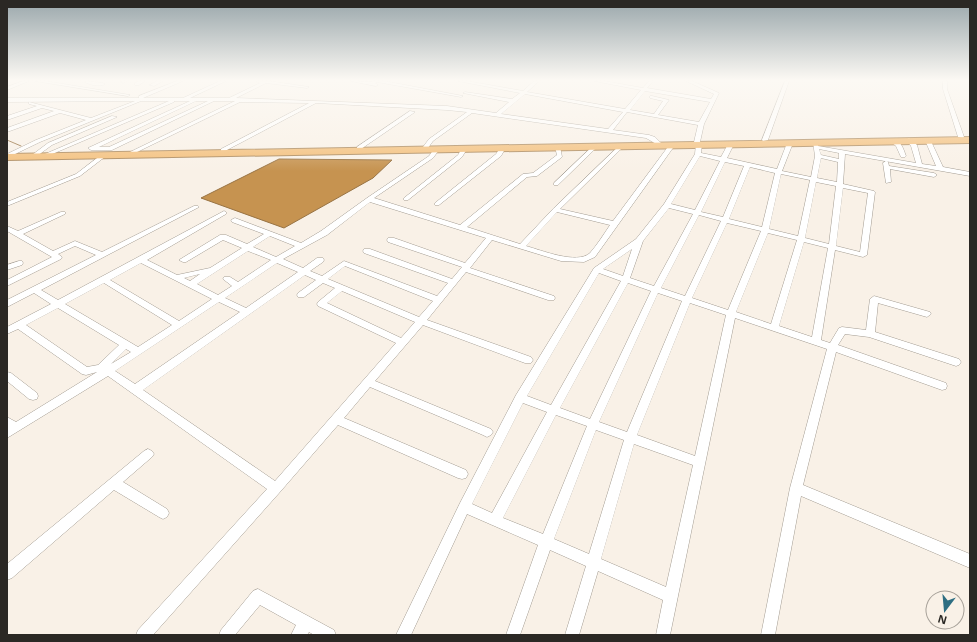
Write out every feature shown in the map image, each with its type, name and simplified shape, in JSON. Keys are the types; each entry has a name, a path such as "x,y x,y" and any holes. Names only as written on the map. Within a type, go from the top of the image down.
{"highway":[{"path":"8,156 97,152 502,149 622,144 672,145 764,140 967,138"},
{"path":"8,156 97,152 658,143 790,143 816,145 967,138"}],"street":[{"path":"7,118 28,111"},
{"path":"7,130 60,111 91,120"},
{"path":"8,156 112,111"},
{"path":"34,155 50,144 129,111"},
{"path":"48,154 147,111"},
{"path":"7,204 78,175 97,152 175,111"},
{"path":"97,152 110,149 191,111"},
{"path":"133,152 218,111"},
{"path":"223,150 299,111"},
{"path":"426,147 431,140 472,111 651,136 658,143"},
{"path":"497,115 502,111"},
{"path":"610,130 626,111 701,124"},
{"path":"655,116 658,111"},
{"path":"495,520 553,410 626,279 640,241 667,206 698,154 701,124 708,111"},
{"path":"764,140 775,111"},
{"path":"955,111 967,138"},
{"path":"359,148 412,112"},
{"path":"43,122 68,113"},
{"path":"521,247 555,210 622,144 624,132"},
{"path":"909,140 914,145 920,166"},
{"path":"928,140 941,170"},
{"path":"893,141 899,145 903,156"},
{"path":"663,635 731,314 765,230 779,172 790,143"},
{"path":"513,635 546,542 593,424 656,289 697,213 731,144"},
{"path":"369,199 490,238 562,259 584,260 592,255 672,145"},
{"path":"774,328 801,239 818,156 816,145 842,152 970,174"},
{"path":"556,184 595,146"},
{"path":"461,228 525,175 535,175 560,156 558,147"},
{"path":"406,199 460,156 464,149"},
{"path":"437,204 499,155 502,149"},
{"path":"10,427 104,369 138,352 278,259 324,234 369,199 431,158 436,150"},
{"path":"816,342 833,247 842,152"},
{"path":"667,206 863,255 872,192 698,154"},
{"path":"818,156 841,161"},
{"path":"886,160 888,182"},
{"path":"572,635 630,438 687,300 725,220 748,165"},
{"path":"887,168 934,175"},
{"path":"7,304 196,207"},
{"path":"555,210 615,224"},
{"path":"19,233 63,213"},
{"path":"7,331 105,280 224,213"},
{"path":"235,220 302,246"},
{"path":"7,228 19,233 58,257 7,283"},
{"path":"191,284 270,233"},
{"path":"183,260 223,236 421,321 528,360"},
{"path":"143,635 276,488 439,300 490,238"},
{"path":"391,240 551,298"},
{"path":"403,635 464,507 520,398 597,270 640,241"},
{"path":"52,254 75,243 102,255"},
{"path":"367,251 453,282"},
{"path":"141,260 247,312"},
{"path":"135,390 320,260"},
{"path":"7,268 19,263"},
{"path":"301,295 344,263 439,300"},
{"path":"178,278 217,268"},
{"path":"597,270 832,347 942,386"},
{"path":"227,279 238,286"},
{"path":"105,280 179,325"},
{"path":"342,286 321,304 402,342"},
{"path":"35,290 138,352"},
{"path":"870,334 874,299 927,314"},
{"path":"19,325 86,371 104,369 276,488"},
{"path":"768,635 796,488 832,347 842,330 870,334 956,362"},
{"path":"104,369 125,344"},
{"path":"7,376 33,396"},
{"path":"368,382 487,432"},
{"path":"520,398 699,462"},
{"path":"336,419 462,474"},
{"path":"7,573 148,454"},
{"path":"114,483 163,513"},
{"path":"796,488 970,561"},
{"path":"464,507 671,596"},
{"path":"226,635 258,596 302,629 329,635"}],"shaded area":[{"path":"279,159 392,160 373,178 284,228 201,198"}],"waterway":[{"path":"7,140 21,146"}]}
